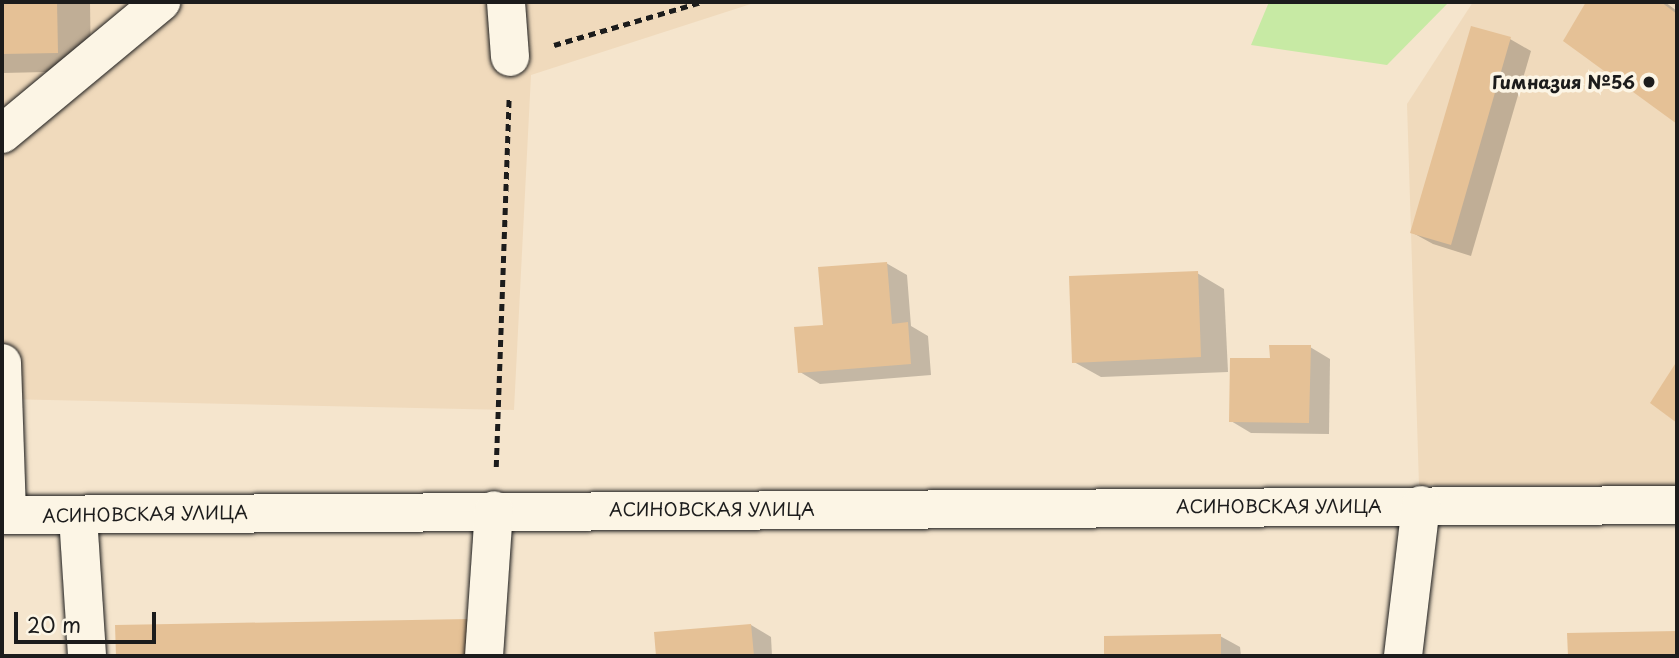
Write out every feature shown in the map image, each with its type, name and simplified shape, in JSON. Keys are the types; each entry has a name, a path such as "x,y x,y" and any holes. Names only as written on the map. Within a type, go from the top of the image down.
{"street":[{"path":"2,134 161,2"},
{"path":"506,2 510,58"},
{"path":"2,363 4,515"},
{"path":"1403,656 1421,505"},
{"name":"АСИНОВСКАЯ УЛИЦА","path":"4,515 1677,505"},
{"path":"484,656 494,510"},
{"path":"78,516 87,656"}],"path":[{"path":"494,510 510,58 701,2"}],"shaded area":[{"path":"2,2 757,2 531,75 514,410 2,399"},
{"path":"1473,2 1677,2 1677,486 1419,485 1407,104"}],"green space":[{"path":"1269,2 1449,2 1387,65 1251,45"}],"building":[{"path":"2,2 57,2 58,53 2,54"},
{"name":"Гимназия №56","path":"1586,2 1661,2 1677,14 1677,124 1563,41"},
{"path":"1471,26 1511,37 1451,245 1410,233"},
{"path":"887,262 892,324 908,322 911,364 798,373 794,327 823,325 818,267"},
{"path":"1198,271 1201,357 1072,363 1069,276"},
{"path":"1269,345 1311,345 1309,423 1229,422 1230,358 1270,358"},
{"path":"1677,361 1677,423 1650,403"},
{"path":"469,619 469,656 116,656 115,625"},
{"path":"751,624 754,656 656,656 654,632"},
{"path":"1677,631 1677,656 1568,656 1567,633"},
{"path":"1221,634 1221,656 1104,656 1104,636"}],"place":[{"name":"Гимназия №56","path":"1649,82"}]}
